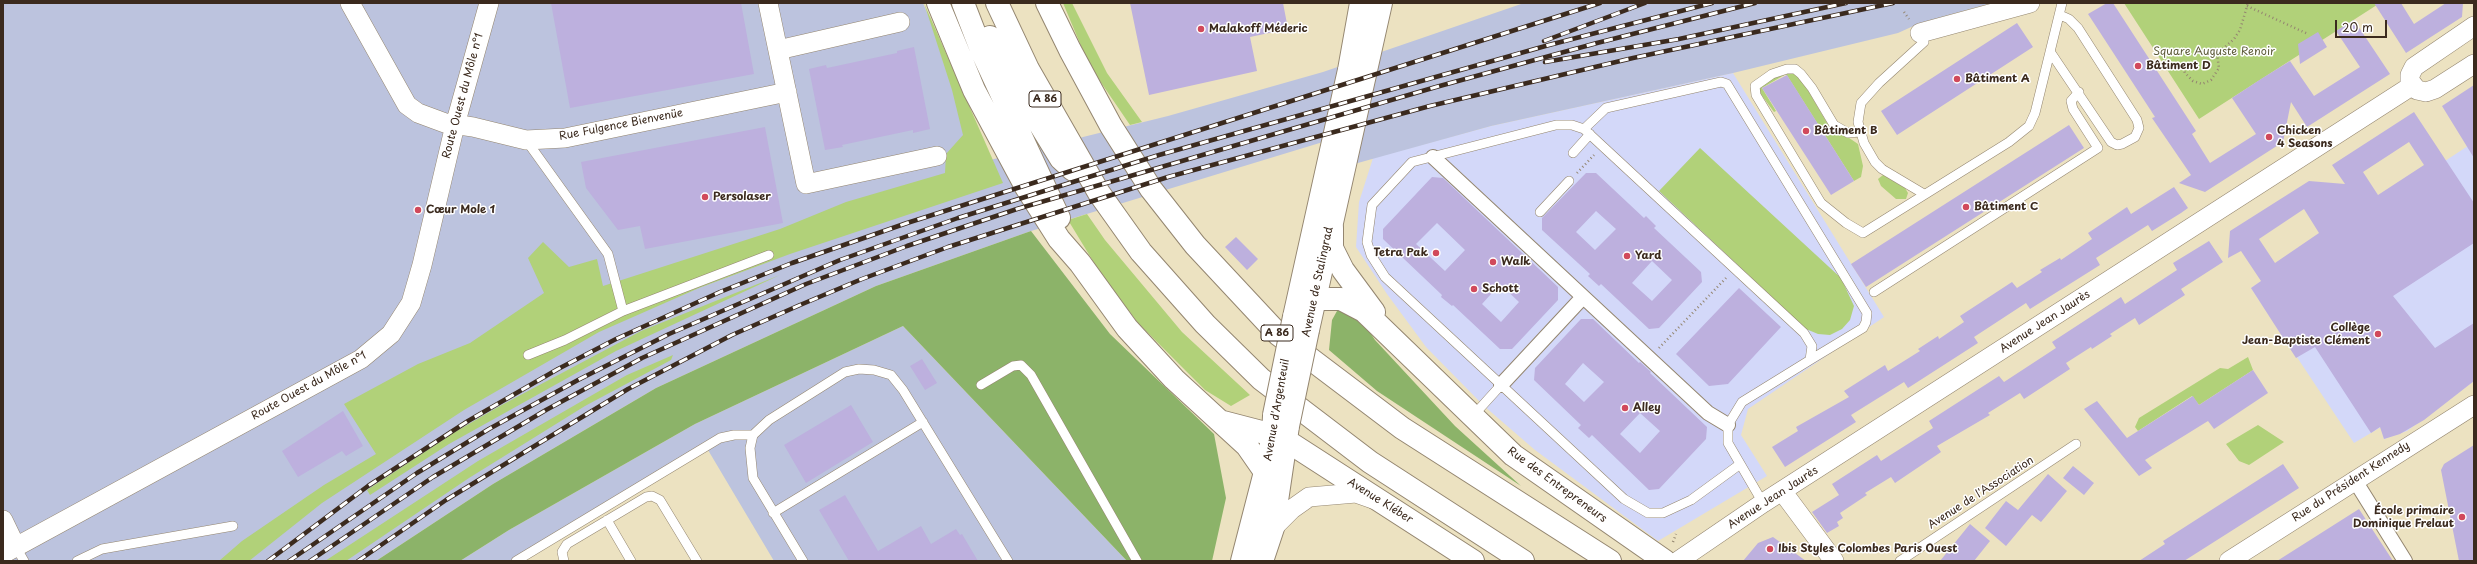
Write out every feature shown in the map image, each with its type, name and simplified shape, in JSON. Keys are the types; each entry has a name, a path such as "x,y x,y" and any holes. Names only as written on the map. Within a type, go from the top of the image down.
{"main road":[{"path":"938,3 974,90 1026,187 1059,239 1080,263 1127,328 1174,380 1247,446 1265,472"},
{"path":"963,3 982,52 1080,263"},
{"path":"975,3 992,40 1019,91 1061,159 1099,192"},
{"name":"A 86","path":"997,3 1028,69 1099,192 1142,252 1206,324 1261,379 1396,480 1524,561"},
{"name":"A 86","path":"1047,3 1107,119 1151,189 1195,245 1279,335 1402,428 1610,561"},
{"path":"1304,311 1332,140 1349,70 1361,3"},
{"name":"Avenue de Stalingrad","path":"1262,561 1273,528 1281,429 1304,311 1332,218 1381,3"},
{"name":"Rue des Entrepreneurs","path":"1332,218 1332,248 1346,277 1405,351"},
{"name":"Rue des Entrepreneurs","path":"1304,311 1342,299 1364,311 1513,455 1665,561"},
{"name":"Avenue Kléber","path":"1222,422 1281,429 1381,502 1473,561"},
{"name":"Avenue d'Argenteuil","path":"1242,561 1265,472 1281,429"}],"street":[{"name":"Rue Fulgence Bienvenüe","path":"350,3 407,105 418,113 437,121 526,140 565,138 787,92"},
{"name":"Route Ouest du Môle n°1","path":"14,554 361,359 378,348 391,334 411,303 422,265 455,125 489,3"},
{"path":"768,3 806,184 937,156"},
{"path":"1920,33 2030,3"},
{"path":"778,50 900,22"},
{"path":"2474,26 2414,67 2410,75 2413,86 2420,91 2431,91 2474,64"},
{"name":"Avenue Jean Jaurès","path":"1678,561 1763,503 2413,86"},
{"path":"1433,157 1708,413 1728,424"},
{"path":"1500,385 1583,297"},
{"name":"Rue du Président Kennedy","path":"2229,561 2354,479 2474,405"},
{"path":"2354,479 2405,561"},
{"path":"1782,491 1834,561"},
{"path":"1273,528 1292,509 1309,497 1356,493 1381,502"},
{"path":"3,520 14,554"}],"lane":[{"path":"1860,132 1848,133 1834,125 1812,88 1795,69 1787,69 1772,74 1755,86 1756,95 1821,203 1846,223 1863,232 2010,142 2029,126 2036,113 2062,3"},
{"path":"2051,53 2079,92 2111,142 2122,144 2135,137 2139,128 2137,120 2078,28 2069,19 2060,15"},
{"path":"1920,33 1924,42 1879,83 1861,103 1858,116 1860,132 1875,162 1882,169 1924,194"},
{"path":"1573,153 1606,108 1720,82 1726,84 1867,313 1866,322 1863,328 1742,402 1728,424 1728,443 1739,465 1763,503"},
{"path":"1874,292 2098,148 2073,109 2071,101 2079,92"},
{"path":"1739,465 1691,500 1663,513 1648,513 1624,499 1385,277 1371,255 1367,242 1372,206 1412,162 1556,125 1572,125 1587,132 1603,146 1804,333 1812,346 1810,360"},
{"path":"526,140 608,254 623,311"},
{"path":"1540,212 1570,181"},
{"path":"528,355 565,340 623,311 769,255"},
{"path":"981,385 1016,366 1021,365 1031,375 1137,561"},
{"path":"803,561 752,478 750,448 753,436 769,420 845,372 859,369 874,370 891,375 903,390 1008,561"},
{"path":"1472,417 1500,385"},
{"path":"773,512 923,422"},
{"path":"516,561 720,438 734,435 753,436"},
{"name":"Avenue de l'Association","path":"1900,561 2076,444"},
{"path":"564,561 562,552 567,544 646,497 652,496 660,500 697,561"},
{"path":"607,520 631,561"},
{"path":"77,561 102,549 232,526"}],"path":[{"path":"2182,64 2185,73 2192,81 2202,84 2210,80 2219,68 2217,54 2234,39 2240,30 2248,5 2308,34"},
{"path":"1570,181 1603,146"},
{"path":"1648,358 1735,269"}],"shaded area":[{"path":"3,3 923,3 990,160 1168,116 1323,72 1524,3 1992,3 1920,23 1898,33 1733,73 1491,126 1329,171 1336,138 1031,231 876,286 656,388 493,484 376,561 3,561"},
{"path":"1733,73 1884,317 1748,409 1741,435 1767,476 1658,541 1535,450 1484,406 1426,347 1387,294 1356,247 1359,202 1373,158 1491,126"},
{"name":"Collège Jean-Baptiste Clément","path":"2474,142 2474,381 2407,431 2384,439 2381,427 2354,443 2251,288"},
{"path":"903,326 1127,561 774,561 708,450 524,561 460,561 509,530 695,424"}],"green space":[{"path":"924,3 1003,183 790,254 699,288 599,332 464,410 322,503 249,561 219,561 242,541 324,485 376,454 344,404 418,364 470,343 544,293 528,258 543,242 569,267 597,259 603,286 780,229 846,202 945,173 946,154 963,135 952,90"},
{"path":"1063,3 1072,3 1107,73 1142,122 1130,125 1089,65"},
{"name":"Square Auguste Renoir","path":"2124,3 2380,3 2199,119"},
{"path":"1789,72 1799,75 1827,123 1858,144 1863,166 1861,177 1854,181 1786,74 1762,88 1776,111 1774,112 1760,93 1759,88 1762,82"},
{"path":"1700,148 1841,278 1854,306 1850,320 1842,329 1830,335 1818,334 1806,329 1659,191"},
{"path":"1883,175 1905,188 1908,193 1906,199 1896,199 1881,186 1878,179"},
{"path":"1087,214 1105,240 1182,332 1250,395 1231,406 1205,390 1138,323 1099,271 1068,220"},
{"path":"1031,231 1110,334 1214,434 1226,498 1212,561 1127,561 903,326 695,424 509,530 460,561 376,561 493,484 656,388 876,286"},
{"path":"780,275 616,351 449,444 370,495 367,490 455,432 498,407 641,331"},
{"path":"1346,308 1358,314 1375,340 1455,426 1521,486 1377,391 1329,350 1332,320 1337,311"},
{"path":"673,355 671,360 585,406 469,478 346,561 325,561 478,461 627,375"},
{"path":"2248,357 2253,370 2199,405 2192,396 2138,431 2135,427 2139,418 2220,368 2228,369"},
{"path":"2258,425 2284,442 2249,465 2239,461 2226,444"}],"building":[{"path":"551,3 741,3 754,74 570,108"},
{"path":"1130,3 1283,3 1288,29 1250,37 1257,71 1149,95"},
{"path":"2107,3 2113,3 2196,131 2192,134 2210,163 2256,134 2232,98 2261,79 2290,61 2314,96 2360,67 2336,31 2354,20 2390,74 2307,127 2291,102 2283,142 2205,192 2179,183 2191,175 2152,118 2155,117 2088,14"},
{"path":"2374,3 2401,3 2414,24 2446,3 2463,3 2462,17 2406,53"},
{"name":"Bâtiment A","path":"2017,23 2033,47 1897,135 1881,111"},
{"path":"2318,32 2327,47 2300,64 2298,44"},
{"path":"914,47 930,129 913,133 913,130 825,150 809,69 826,65 827,68 897,53 897,51"},
{"name":"Bâtiment B","path":"1787,75 1854,181 1831,195 1762,88"},
{"path":"2474,85 2474,158 2442,106"},
{"name":"Collège Jean-Baptiste Clément","path":"2414,112 2474,203 2474,243 2393,296 2435,348 2474,323 2474,381 2424,420 2400,434 2384,439 2380,427 2371,433 2315,347 2296,358 2251,288 2261,281 2241,251 2228,258 2230,231 2309,181 2345,184 2332,165","holes":["2409,142 2424,165 2378,195 2363,172","2304,209 2319,233 2275,263 2259,239"]},
{"name":"Bâtiment C","path":"2069,125 2084,148 1866,287 1851,264"},
{"path":"765,127 783,223 645,249 640,226 618,230 586,188 581,162"},
{"name":"Yard","path":"1586,173 1596,173 1644,218 1646,216 1656,226 1654,228 1701,272 1702,282 1659,328 1649,329 1601,284 1599,286 1588,276 1590,274 1542,230 1542,218","holes":["1596,211 1616,229 1595,250 1576,232","1652,261 1672,280 1652,301 1632,283"]},
{"name":"Walk","path":"1432,177 1443,178 1558,287 1558,300 1512,349 1500,349 1453,305 1452,306 1441,297 1442,295 1383,239 1383,229","holes":["1437,223 1465,250 1445,271 1416,244","1500,284 1519,302 1501,322 1482,304"]},
{"path":"2174,187 2188,208 2152,231 2148,225 2096,258 2100,265 2030,309 2026,303 1974,337 1978,343 1908,388 1904,382 1851,415 1856,422 1785,467 1772,447 1798,431 1796,427 1849,397 1844,391 1885,365 1888,371 1920,351 1918,349 1938,336 1939,339 1964,322 1960,316 2012,282 2017,288 2042,272 2040,270 2060,258 2061,260 2092,239 2088,233 2127,207 2131,214"},
{"path":"1236,237 1258,259 1247,270 1225,247"},
{"path":"2209,241 2223,262 2181,289 2185,295 2139,325 2135,318 2110,334 2112,336 2066,363 2070,369 2024,399 2020,393 1988,413 1990,415 1937,446 1941,452 1895,483 1891,477 1865,493 1867,495 1840,513 1843,518 1837,522 1839,526 1827,533 1812,512 1839,495 1832,484 1877,455 1881,461 1933,428 1929,421 1999,376 2004,382 2056,348 2052,342 2121,297 2125,304 2177,270 2173,263"},
{"path":"1739,288 1781,327 1728,384 1709,386 1676,354"},
{"name":"Alley","path":"1581,319 1593,319 1639,363 1640,362 1651,372 1650,373 1707,427 1706,439 1659,489 1649,490 1592,435 1589,438 1578,428 1581,425 1534,380 1535,368","holes":["1583,363 1604,382 1584,402 1565,384","1640,413 1660,431 1640,453 1620,434"]},
{"path":"922,359 937,383 925,390 910,366"},
{"path":"2253,370 2268,393 2214,429 2208,421 2145,460 2152,468 2139,476 2084,409 2097,401 2127,438 2193,396 2199,405"},
{"path":"851,405 873,442 806,483 784,445"},
{"path":"343,411 363,446 346,456 342,451 298,477 282,451"},
{"name":"École primaire Dominique Frelaut","path":"2474,445 2474,561 2459,561 2441,470 2444,464"},
{"path":"2283,464 2299,488 2184,561 2139,561 2165,544 2163,541"},
{"path":"2073,466 2094,483 2084,495 2063,478"},
{"path":"2048,474 2067,491 2041,522 2032,515 2006,546 1985,528 2006,501 2018,510"},
{"path":"845,495 878,551 921,526 931,544 956,529 960,535 962,534 978,561 849,561 819,510"},
{"path":"2359,509 2393,561 2277,561"},
{"path":"1970,524 1990,541 1974,561 1940,561"},
{"name":"Ibis Styles Colombes Paris Ouest","path":"1773,537 1806,561 1743,561 1758,543"}],"railway":[{"path":"268,561 368,486 468,421 558,369 616,339 720,292 792,263 907,223 1600,3"},
{"path":"1544,41 1645,3"},
{"path":"289,561 417,473 489,429 578,380 669,334 840,260 958,218 1159,155 1549,45 1712,3"},
{"path":"310,561 433,477 546,410 642,358 806,284 907,246 1017,209 1436,87 1597,43 1755,3"},
{"path":"1545,62 1679,39 1846,3"},
{"path":"358,561 446,500 628,389 732,335 862,279 948,247 1168,177 1430,106 1633,58 1893,3"}],"place":[{"name":"Malakoff Méderic","path":"1201,29"},
{"name":"Bâtiment D","path":"2138,66"},
{"name":"Bâtiment A","path":"1957,79"},
{"name":"Bâtiment B","path":"1806,131"},
{"name":"Chicken 4 Seasons","path":"2269,137"},
{"name":"Persolaser","path":"705,197"},
{"name":"Bâtiment C","path":"1966,207"},
{"name":"Cœur Mole 1","path":"418,210"},
{"name":"Tetra Pak","path":"1436,253"},
{"name":"Yard","path":"1627,256"},
{"name":"Walk","path":"1493,262"},
{"name":"Schott","path":"1474,289"},
{"name":"Collège Jean-Baptiste Clément","path":"2378,334"},
{"name":"Alley","path":"1625,408"},
{"name":"École primaire Dominique Frelaut","path":"2462,517"},
{"name":"Ibis Styles Colombes Paris Ouest","path":"1770,549"}]}
